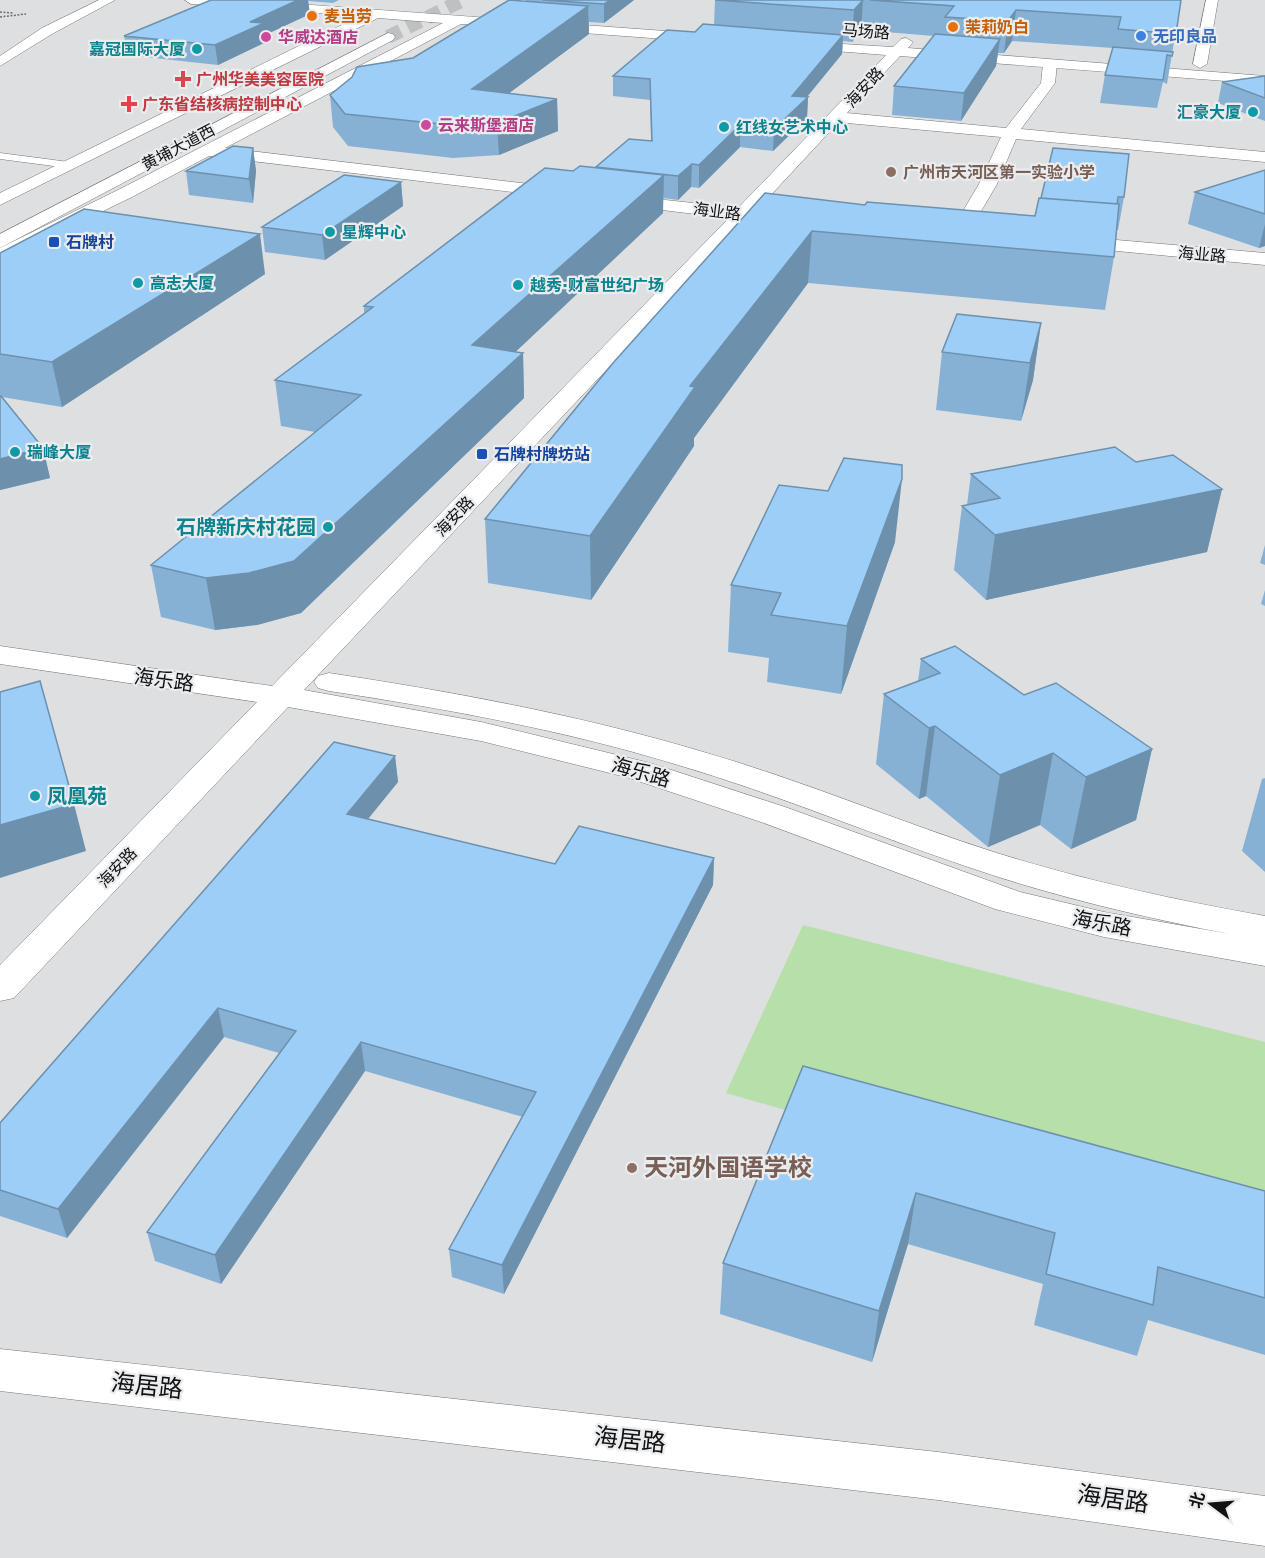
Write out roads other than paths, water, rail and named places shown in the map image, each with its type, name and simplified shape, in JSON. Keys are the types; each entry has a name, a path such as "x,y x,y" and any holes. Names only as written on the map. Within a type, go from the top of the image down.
{"street":[{"path":"0,62 47,32 109,0"},
{"path":"191,0 459,19 721,34 476,10 380,12"},
{"path":"357,31 380,12 405,0"},
{"path":"1200,64 1212,0"},
{"path":"0,255 207,152 476,10"},
{"path":"0,200 69,165 357,31 395,24 414,27 427,36"},
{"name":"黄埔大道西","path":"0,216 357,31"},
{"name":"黄埔大道西","path":"0,242 388,37"},
{"name":"马场路","path":"785,38 1265,69"},
{"name":"海安路","path":"0,988 902,47"},
{"name":"马场路","path":"962,51 1050,64 1265,80"},
{"path":"959,233 988,184 1011,132 1048,83 1050,64"},
{"path":"836,117 1265,157"},
{"path":"207,152 579,195"},
{"name":"海业路","path":"603,198 779,218"},
{"path":"938,231 982,235"},
{"name":"海业路","path":"1050,240 1265,259"},
{"name":"海乐路","path":"0,634 290,687 388,714 536,743 639,771 747,805 947,881 1016,903 1121,928 1265,953"},
{"name":"海乐路","path":"0,655 290,687 438,698 570,724 756,778 1029,875 1159,907 1265,928"},
{"name":"海居路","path":"0,1370 927,1474 1263,1522"}],"lane":[{"path":"0,156 69,165"}],"tunnel":[{"path":"388,37 463,0"}],"place":[{"name":"麦当劳","path":"312,16"},
{"name":"茉莉奶白","path":"953,27"},
{"name":"无印良品","path":"1141,36"},
{"name":"华威达酒店","path":"266,37"},
{"name":"嘉冠国际大厦","path":"197,49"},
{"name":"广州华美美容医院","path":"183,79"},
{"name":"广东省结核病控制中心","path":"129,104"},
{"name":"汇豪大厦","path":"1253,112"},
{"name":"云来斯堡酒店","path":"426,125"},
{"name":"红线女艺术中心","path":"724,127"},
{"name":"广州市天河区第一实验小学","path":"891,172"},
{"name":"星辉中心","path":"330,232"},
{"name":"石牌村","path":"54,242"},
{"name":"高志大厦","path":"138,283"},
{"name":"越秀·财富世纪广场","path":"518,285"},
{"name":"瑞峰大厦","path":"15,452"},
{"name":"石牌村牌坊站","path":"482,454"},
{"name":"石牌新庆村花园","path":"328,527"},
{"name":"凤凰苑","path":"35,796"},
{"name":"天河外国语学校","path":"632,1168"}]}
